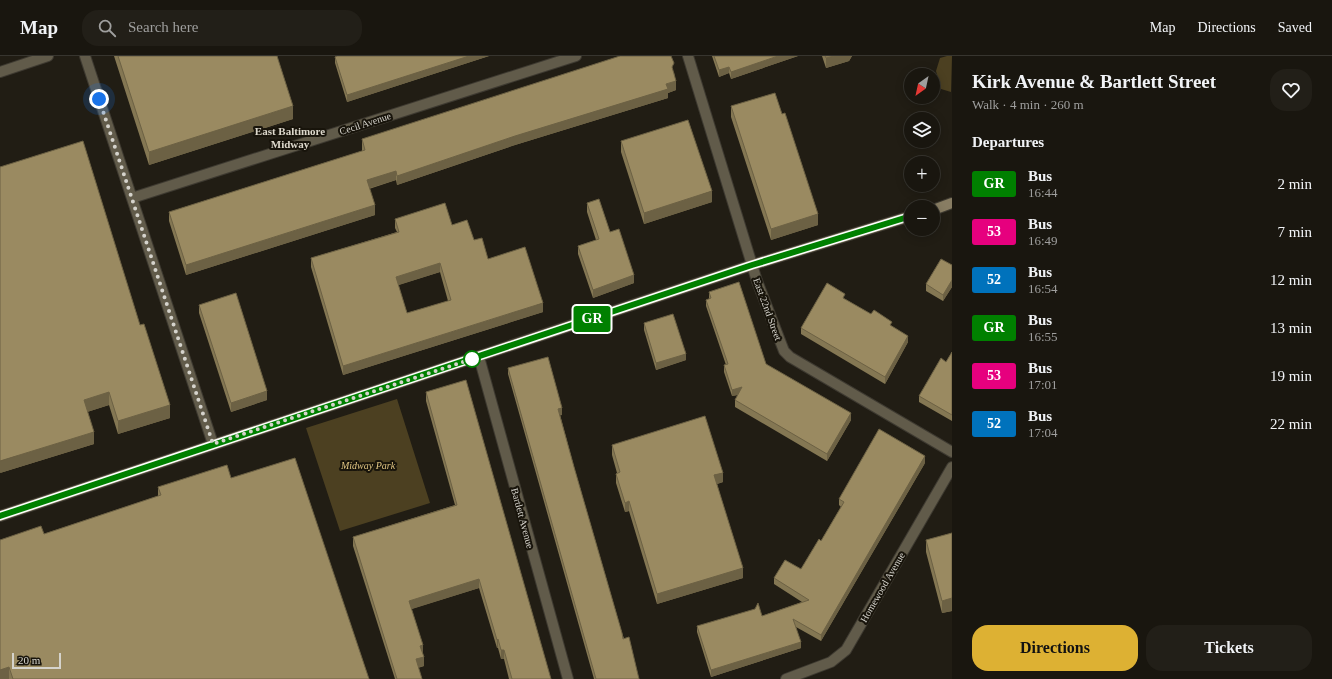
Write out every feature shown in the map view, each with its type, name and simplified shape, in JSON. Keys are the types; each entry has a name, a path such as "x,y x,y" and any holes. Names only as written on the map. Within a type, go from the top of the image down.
{"street":[{"path":"0,72 48,56"},
{"path":"85,56 213,444"},
{"name":"Cecil Avenue","path":"132,198 576,56"},
{"name":"East 22nd Street","path":"688,56 752,265 780,343 790,357 952,452"},
{"path":"940,208 952,204"},
{"path":"0,516 752,265 904,218"},
{"name":"Bartlett Avenue","path":"479,357 568,679"},
{"name":"Homewood Avenue","path":"786,679 831,662 846,650 952,467"}],"green space":[{"path":"952,56 951,92 941,89 940,68 937,68 940,58"},
{"name":"Midway Park","path":"397,399 430,503 340,531 306,428"}],"building":[{"path":"118,56 277,56 293,106 149,152"},
{"path":"469,56 347,95 335,57"},
{"path":"620,56 671,56 674,63 672,67 676,81 666,84 668,89 515,136 397,176 396,171 367,180 375,205 186,265 169,212 365,150 362,139"},
{"path":"714,56 778,56 731,72 729,67 719,70"},
{"path":"775,93 782,114 785,113 818,214 771,229 731,106"},
{"path":"688,120 712,191 644,213 621,141"},
{"path":"83,141 140,325 144,324 170,405 118,421 109,392 84,400 94,432 0,461 0,167"},
{"path":"599,199 610,232 619,229 634,275 593,290 578,246 599,239 587,203"},
{"path":"445,203 452,225 467,220 474,240 482,238 488,259 525,247 543,303 343,366 311,258 399,232 395,219","holes":["440,263 451,300 407,313 396,277"]},
{"path":"941,259 952,265 952,280 943,295 926,284"},
{"path":"739,282 766,364 851,413 827,454 735,400 742,387 732,390 724,365 728,364 706,300 711,298 709,292"},
{"path":"827,283 845,294 843,298 871,314 874,310 892,322 890,325 908,336 885,377 801,328"},
{"path":"236,293 267,391 231,403 199,305"},
{"path":"673,314 686,354 656,363 644,323"},
{"path":"952,352 952,415 919,396 941,358 946,362"},
{"path":"548,357 562,408 558,409 574,467 623,639 629,637 639,679 596,679 508,368"},
{"path":"466,380 551,679 512,679 504,650 501,650 498,639 497,640 479,579 409,601 423,645 420,646 424,657 416,659 422,679 397,679 353,537 457,505 426,392"},
{"path":"705,416 723,473 714,475 743,568 657,594 629,501 625,503 616,474 620,472 612,445"},
{"path":"879,429 925,456 821,635 793,619 801,642 711,670 697,626 755,609 758,603 762,616 809,600 774,578 785,560 801,569 819,539 821,541 844,502 839,499"},
{"path":"295,458 369,679 13,679 9,667 0,670 0,540 41,526 44,534 161,495 158,487 227,465 231,478"},
{"path":"952,533 952,598 942,601 926,540"}],"bus line":[{"name":"GR","path":"0,516 752,265 904,218"}],"district":[{"name":"East Baltimore Midway","path":"290,137"}],"route":[{"path":"99,99 213,444 472,359"}]}
